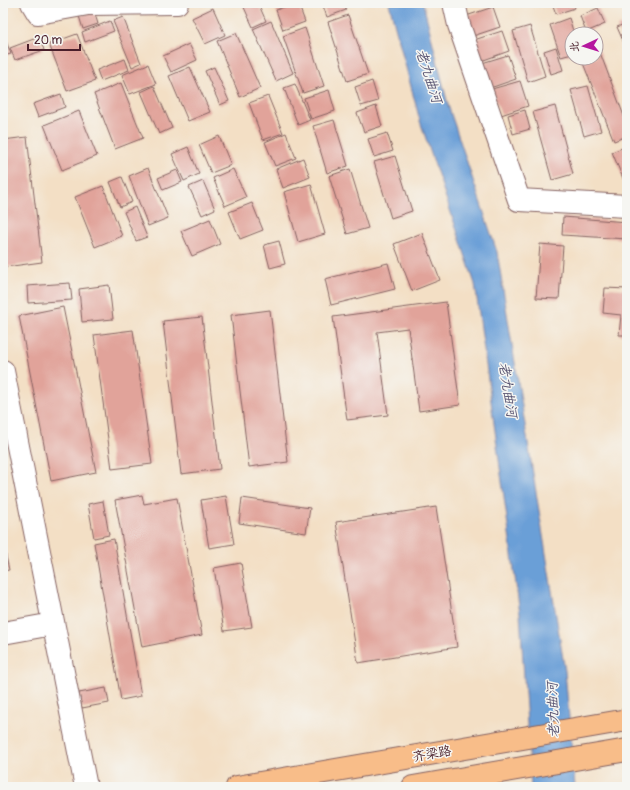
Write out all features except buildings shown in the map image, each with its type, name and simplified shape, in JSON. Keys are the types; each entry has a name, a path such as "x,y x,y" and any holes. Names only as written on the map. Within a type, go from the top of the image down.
{"main road":[{"name":"齐梁路","path":"238,787 627,720"},
{"path":"413,787 627,750"}],"street":[{"path":"32,3 38,12 88,4 177,3"},
{"path":"454,3 459,25 519,200 627,206"},
{"path":"3,371 86,787"},
{"path":"3,633 53,624"}],"water":[{"name":"老九曲河","path":"389,3 423,3 448,105 497,252 565,671 575,787 531,787 520,614 475,284 420,121"}]}
